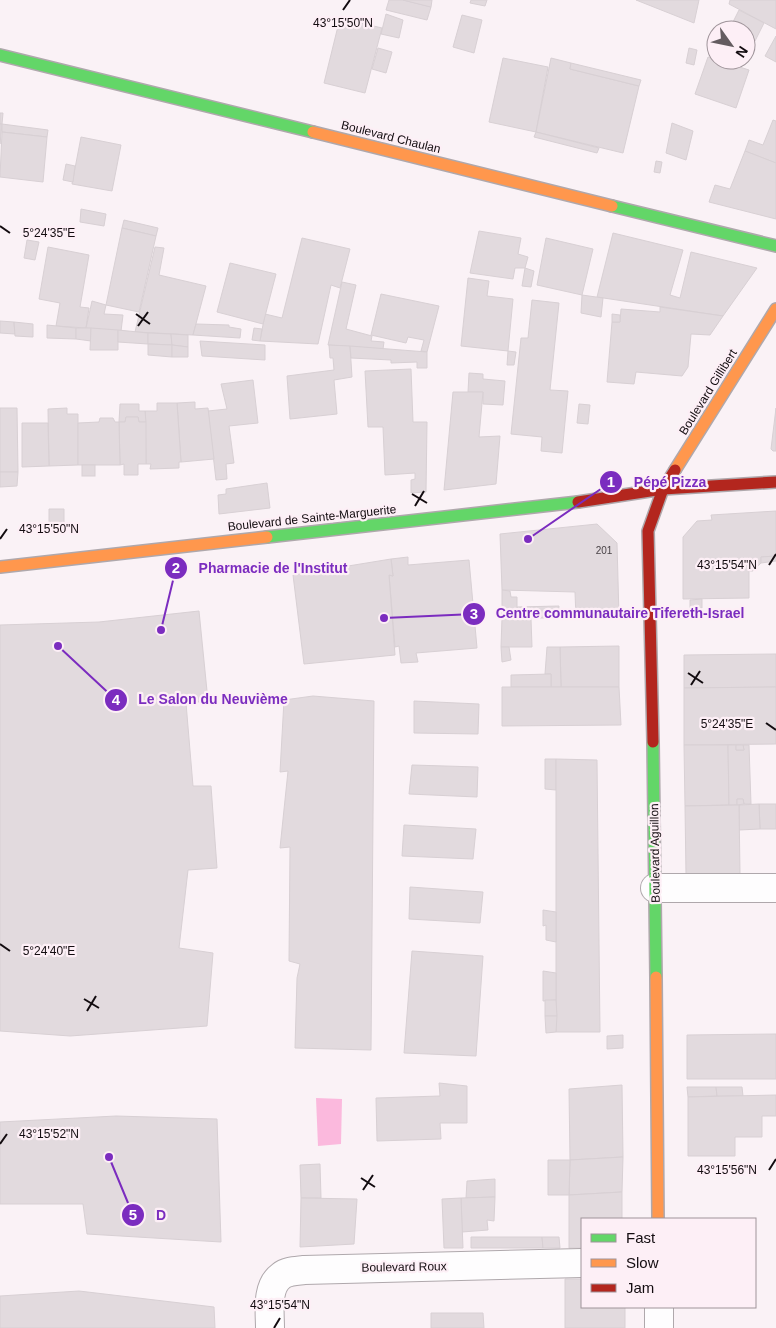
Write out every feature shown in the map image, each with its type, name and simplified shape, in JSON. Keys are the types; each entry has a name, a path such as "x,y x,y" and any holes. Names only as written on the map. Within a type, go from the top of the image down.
{"street":[{"name":"Boulevard Chaulan","path":"0,56 776,246"},
{"name":"Boulevard Gillibert","path":"663,489 776,309"},
{"name":"Boulevard de Sainte-Marguerite","path":"0,567 610,498 663,489 776,482"},
{"name":"Boulevard Aguillon","path":"658,1218 655,888 648,531 663,489"},
{"path":"655,888 776,888"},
{"name":"Boulevard Roux","path":"270,1328 270,1297 274,1286 280,1276 291,1272 304,1270 581,1263"},
{"path":"659,1308 659,1328"}],"shaded area":[{"path":"316,1098 342,1099 341,1144 318,1146"}],"building":[{"path":"389,0 403,0 431,7 427,20 386,10"},
{"path":"403,0 432,0 431,7"},
{"path":"471,0 487,0 485,6 470,3"},
{"path":"636,0 699,0 694,23"},
{"path":"730,0 776,0 776,29 729,4"},
{"path":"739,10 764,23 756,39 756,20 734,20"},
{"path":"386,14 403,20 399,38 381,34"},
{"path":"462,15 482,20 474,53 453,47"},
{"path":"340,18 382,28 365,93 324,83"},
{"path":"776,36 776,62 765,56"},
{"path":"378,48 392,52 386,73 372,69"},
{"path":"689,48 697,50 694,65 686,63"},
{"path":"503,58 548,67 536,132 489,122"},
{"path":"551,58 571,63 570,69 639,86 623,153 536,132"},
{"path":"571,63 641,80 639,86 570,69"},
{"path":"706,63 706,70 749,70 736,108 695,94"},
{"path":"0,113 3,113 2,124 0,124"},
{"path":"773,120 776,121 776,163 745,151 749,140 763,145"},
{"path":"672,123 693,131 686,160 666,153"},
{"path":"0,124 2,124 0,144"},
{"path":"2,124 48,130 47,137 2,132"},
{"path":"2,132 47,137 43,182 0,177"},
{"path":"536,132 599,148 597,153 534,137"},
{"path":"81,137 121,145 112,191 72,184"},
{"path":"745,151 776,163 776,219 709,202 715,185 730,189"},
{"path":"656,161 662,162 660,173 654,172"},
{"path":"66,164 75,166 73,182 63,180"},
{"path":"81,209 106,214 104,226 80,222"},
{"path":"124,220 158,228 156,236 122,228"},
{"path":"122,228 156,236 139,312 106,305"},
{"path":"479,231 521,238 518,254 528,257 525,268 515,268 513,279 470,273"},
{"path":"613,233 683,250 670,295 680,298 691,252 757,268 723,316 597,297"},
{"path":"302,238 350,249 340,288 331,285 318,344 260,341 265,314 282,318"},
{"path":"546,238 593,249 582,295 537,285"},
{"path":"27,240 39,242 35,260 24,258"},
{"path":"48,247 89,255 80,307 89,308 86,328 56,326 60,303 39,299"},
{"path":"155,247 164,248 159,275 206,286 193,335 135,332"},
{"path":"230,263 276,274 263,324 217,312"},
{"path":"525,268 534,271 531,287 522,286"},
{"path":"468,278 489,281 487,296 513,299 508,351 461,346"},
{"path":"342,282 356,285 346,329 372,336 371,341 384,342 383,349 328,345"},
{"path":"381,294 439,306 427,352 421,351 424,340 408,337 406,343 371,335"},
{"path":"582,295 603,298 601,317 581,313"},
{"path":"532,300 559,303 550,390 568,391 562,453 541,451 542,437 511,434 521,338 528,338"},
{"path":"92,301 106,305 104,314 123,315 121,331 86,328"},
{"path":"660,307 723,316 710,335 691,334 688,367 682,376 636,372 634,384 607,382 612,322 620,322 621,309 660,312"},
{"path":"612,314 620,315 620,322 612,322"},
{"path":"0,321 14,322 15,334 0,333"},
{"path":"14,322 33,324 33,337 15,336"},
{"path":"196,324 229,325 229,327 241,329 240,338 193,335"},
{"path":"47,325 76,328 76,339 47,338"},
{"path":"76,328 91,328 91,341 76,339"},
{"path":"91,328 118,330 118,350 90,350"},
{"path":"254,328 262,329 260,341 252,340"},
{"path":"118,330 148,333 148,344 118,342"},
{"path":"148,333 171,334 172,345 148,344"},
{"path":"171,334 188,335 188,347 172,345"},
{"path":"200,341 265,345 265,360 202,356"},
{"path":"148,344 172,345 172,357 148,355"},
{"path":"172,345 188,347 188,357 172,357"},
{"path":"329,345 350,346 352,377 334,380 337,414 290,419 287,376 334,370 333,358 330,358"},
{"path":"350,346 427,352 427,368 417,368 417,362 391,363 391,360 351,358"},
{"path":"508,351 516,352 514,365 507,365"},
{"path":"411,369 413,422 427,422 426,492 411,493 411,480 415,479 415,473 385,475 383,427 368,427 365,371"},
{"path":"469,373 483,374 483,379 505,381 503,405 483,404 483,392 468,392"},
{"path":"253,380 258,423 229,426 234,463 226,464 227,479 216,480 208,411 227,409 221,384"},
{"path":"453,392 483,392 479,437 500,436 496,484 444,490"},
{"path":"195,402 195,409 208,408 214,459 181,462 177,403"},
{"path":"157,403 177,403 181,462 179,462 179,468 150,469 151,464 146,464 145,411 157,411"},
{"path":"120,404 139,404 139,411 145,411 146,422 139,422 138,417 126,417 125,422 119,422"},
{"path":"579,404 590,405 588,424 577,423"},
{"path":"0,408 17,408 18,472 0,472"},
{"path":"67,408 67,414 78,414 78,465 49,466 48,409"},
{"path":"776,408 776,451 773,451 771,449"},
{"path":"126,417 138,417 139,422 146,422 146,464 138,464 138,475 124,475 124,464 120,465 119,422 125,422"},
{"path":"100,418 113,418 115,422 119,422 120,465 78,465 78,423 99,422"},
{"path":"22,423 48,423 49,466 22,467"},
{"path":"82,465 95,465 95,476 82,476"},
{"path":"0,472 18,472 17,486 0,487"},
{"path":"267,483 270,508 219,514 218,495 226,494 226,489"},
{"path":"49,509 64,509 64,530 49,532"},
{"path":"776,511 776,556 761,557 761,563 753,571 749,571 749,598 683,599 683,537 697,521 712,520 711,515"},
{"path":"597,524 617,543 619,617 576,618 575,592 502,590 500,534"},
{"path":"776,556 776,561 761,563 761,557"},
{"path":"408,557 408,565 469,560 477,648 416,653 418,662 401,663 399,646 395,647 389,575 393,576 391,559"},
{"path":"391,559 393,576 389,575 395,655 304,664 293,575"},
{"path":"502,590 510,591 511,597 517,597 515,618 502,618"},
{"path":"702,599 702,608 690,609 690,600"},
{"path":"559,606 558,618 515,618 517,607"},
{"path":"199,611 208,701 186,703 193,786 211,786 217,868 188,870 179,948 213,953 207,1026 70,1036 0,1031 0,625 99,622"},
{"path":"502,618 531,619 532,647 501,647"},
{"path":"619,646 619,687 561,687 560,647"},
{"path":"501,647 509,647 511,660 502,662"},
{"path":"547,647 560,647 561,687 551,687 551,674 545,674"},
{"path":"776,654 776,687 684,688 684,655"},
{"path":"551,674 551,687 511,687 511,675"},
{"path":"502,687 619,687 621,725 502,726"},
{"path":"776,687 776,744 684,745 684,688"},
{"path":"313,696 374,701 371,1050 295,1048 297,978 300,964 289,961 290,847 280,848 288,771 280,772 284,700"},
{"path":"414,701 479,704 478,734 414,733"},
{"path":"684,745 728,745 729,805 685,806"},
{"path":"728,745 736,745 736,750 744,750 743,745 749,745 751,804 744,804 743,799 737,799 737,805 729,805"},
{"path":"736,745 743,745 744,750 736,750"},
{"path":"545,759 556,759 556,790 545,789"},
{"path":"556,759 597,760 600,1032 556,1032"},
{"path":"412,765 478,767 477,797 409,794"},
{"path":"737,799 743,799 744,804 737,805"},
{"path":"759,804 776,804 776,829 760,829"},
{"path":"759,804 760,829 739,830 739,805"},
{"path":"739,805 740,874 686,875 685,806"},
{"path":"404,825 476,829 473,859 402,856"},
{"path":"410,887 483,892 480,923 409,919"},
{"path":"543,910 556,912 556,942 546,940 546,925 543,926"},
{"path":"412,951 483,956 476,1056 404,1053"},
{"path":"543,971 556,973 556,1000 543,1001"},
{"path":"545,1000 556,1000 557,1016 545,1016"},
{"path":"545,1016 557,1016 556,1032 546,1033"},
{"path":"776,1034 776,1079 687,1079 687,1035"},
{"path":"623,1035 623,1048 607,1049 607,1036"},
{"path":"439,1083 467,1086 467,1123 440,1123 441,1139 377,1141 376,1098 440,1096"},
{"path":"622,1085 623,1157 570,1160 569,1089"},
{"path":"687,1087 716,1087 717,1096 688,1097"},
{"path":"716,1087 742,1087 743,1096 717,1096"},
{"path":"776,1095 776,1116 762,1116 762,1137 735,1137 735,1156 688,1156 688,1097"},
{"path":"116,1116 217,1119 221,1242 87,1234 83,1204 0,1204 0,1122"},
{"path":"623,1157 622,1192 569,1195 570,1160"},
{"path":"548,1160 570,1160 569,1195 548,1195"},
{"path":"320,1164 321,1198 301,1198 300,1165"},
{"path":"495,1179 495,1197 466,1198 467,1181"},
{"path":"622,1192 622,1218 581,1218 581,1248 569,1248 569,1195"},
{"path":"495,1197 494,1221 487,1220 488,1230 462,1232 461,1198"},
{"path":"301,1198 357,1199 354,1244 300,1247"},
{"path":"461,1198 463,1248 444,1248 442,1199"},
{"path":"471,1237 542,1237 543,1248 471,1248"},
{"path":"542,1237 559,1237 560,1248 543,1248"},
{"path":"565,1279 581,1279 581,1308 625,1308 625,1328 565,1328"},
{"path":"79,1291 214,1307 215,1328 0,1328 0,1296"},
{"path":"431,1313 483,1313 484,1328 431,1328"}],"traffic: fast":[{"path":"0,55 313,132"},
{"path":"612,206 776,246"},
{"path":"267,537 578,502"},
{"path":"653,742 656,977"}],"traffic: slow":[{"path":"313,132 612,206"},
{"path":"675,470 776,309"},
{"path":"0,567 267,537"},
{"path":"656,977 658,1218"}],"traffic: jam":[{"path":"653,742 648,531 663,489 675,470"},
{"path":"578,502 663,489 776,482"}],"place":[{"name":"Pépé Pizza","path":"528,539"},
{"name":"Centre communautaire Tifereth-Israel","path":"384,618"},
{"name":"Pharmacie de l'Institut","path":"161,630"},
{"name":"Le Salon du Neuvième","path":"58,646"},
{"name":"D","path":"109,1157"}]}
